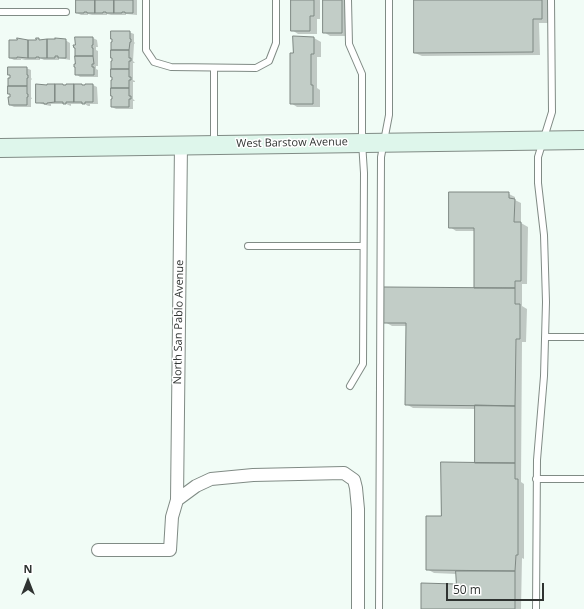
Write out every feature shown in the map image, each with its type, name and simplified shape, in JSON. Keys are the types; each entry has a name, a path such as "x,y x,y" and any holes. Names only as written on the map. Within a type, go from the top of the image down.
{"street":[{"name":"West Barstow Avenue","path":"0,148 181,144 584,140"},
{"name":"North San Pablo Avenue","path":"98,550 170,550 172,517 178,500 181,144"},
{"path":"178,500 196,486 211,479 253,474 344,473 350,476 354,480 356,488 358,509 358,609"}],"lane":[{"path":"146,0 146,50 154,62 171,67 214,68 256,68 269,61 276,43 276,0"},
{"path":"348,0 349,44 362,74 362,142 364,173 363,364 350,386"},
{"path":"379,609 381,163 389,115 389,0"},
{"path":"536,609 536,479 546,337 544,235 538,176 538,157 552,112 551,0"},
{"path":"0,12 66,12"},
{"path":"214,68 214,144"},
{"path":"248,246 363,246"},
{"path":"546,337 584,337"},
{"path":"536,479 584,479"}],"building":[{"path":"76,0 95,0 95,13 76,13"},
{"path":"95,0 114,0 114,13 95,13"},
{"path":"114,0 133,0 133,13 114,13"},
{"path":"291,0 314,0 314,16 310,16 310,31 291,31"},
{"path":"323,0 342,0 342,33 323,33"},
{"path":"414,0 542,0 542,19 533,19 533,52 414,53"},
{"path":"111,31 130,31 131,42 129,50 111,50"},
{"path":"293,36 314,37 314,54 311,54 311,85 313,85 313,104 290,104 290,53 293,53"},
{"path":"75,37 93,37 93,56 75,56 75,48 73,45 75,45"},
{"path":"17,38 28,40 28,58 9,58 9,40 17,40"},
{"path":"36,38 39,38 39,40 47,39 47,58 28,58 28,40 36,40"},
{"path":"47,39 66,39 66,58 58,58 58,56 55,56 55,58 47,58"},
{"path":"111,50 129,50 129,58 131,58 131,61 129,61 129,69 111,69"},
{"path":"75,56 93,56 94,64 92,64 92,67 94,67 94,75 75,75"},
{"path":"8,67 27,67 27,86 8,86 8,78 10,78 10,75 8,75"},
{"path":"111,69 129,69 129,77 131,77 131,80 129,80 129,88 111,88"},
{"path":"36,84 55,84 55,102 47,104 36,103"},
{"path":"55,84 74,84 74,102 66,102 66,104 63,104 63,102 55,102"},
{"path":"74,84 93,84 93,102 85,102 85,104 82,104 82,102 74,102"},
{"path":"8,86 27,86 27,105 9,105 8,97 10,97 10,94 8,94"},
{"path":"111,88 129,88 129,96 131,96 131,99 129,99 129,107 111,107"},
{"path":"449,192 509,192 509,198 515,199 514,222 521,222 521,281 515,281 515,288 474,288 474,228 449,228"},
{"path":"384,287 515,288 515,304 520,304 520,339 516,339 515,406 405,405 406,323 384,323"},
{"path":"475,405 515,406 515,463 475,463"},
{"path":"441,462 515,463 515,479 518,479 518,555 516,555 515,571 426,570 426,516 441,516"},
{"path":"456,571 515,571 515,609 421,609 421,583 456,584"}]}
